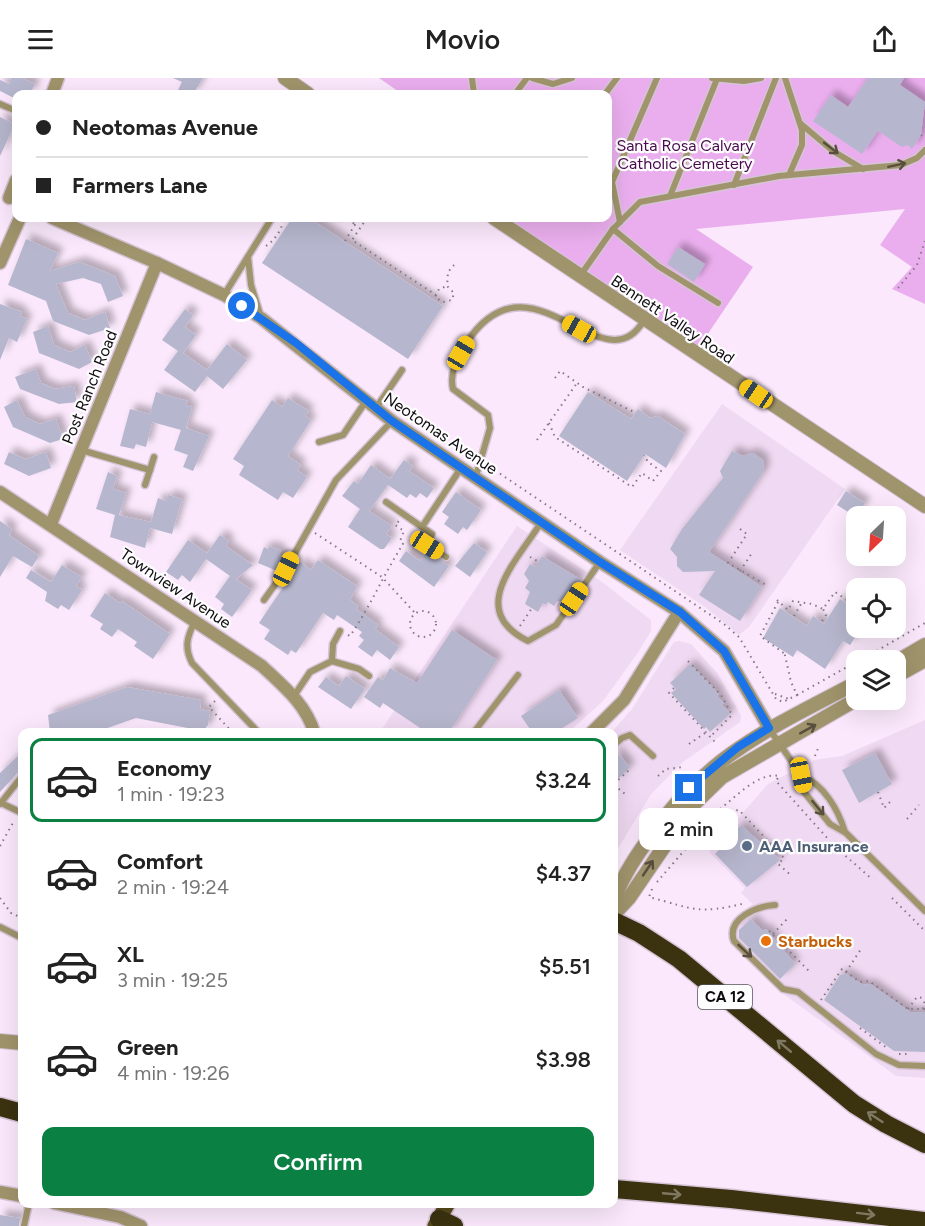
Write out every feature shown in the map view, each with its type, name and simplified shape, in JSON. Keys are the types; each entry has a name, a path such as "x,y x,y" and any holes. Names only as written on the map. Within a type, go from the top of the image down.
{"highway":[{"name":"CA 12","path":"618,923 639,933 679,959 854,1104 886,1124 925,1143"},
{"path":"0,1107 18,1112"},
{"path":"618,1189 731,1199 925,1221"}],"street":[{"path":"285,78 302,90"},
{"path":"0,263 18,222"},
{"name":"Neotomas Avenue","path":"61,222 224,295 261,318 392,421 543,521 600,562 680,612 724,651 769,728"},
{"name":"Bennett Valley Road","path":"500,222 925,506"},
{"name":"Post Ranch Road","path":"51,525 157,263"},
{"name":"Townview Avenue","path":"0,492 262,666 294,697 311,721 313,728"},
{"path":"596,728 624,700 680,612"},
{"path":"906,656 925,645"},
{"path":"906,670 925,660"},
{"path":"618,893 644,844 680,798 716,764 769,728 846,688"},
{"path":"618,910 629,898 691,807 722,777 846,705"},
{"path":"0,1041 18,1043"},
{"path":"0,1192 18,1195"},
{"path":"78,1208 120,1217 141,1226"}],"lane":[{"path":"532,78 553,84 572,78"},
{"path":"620,222 612,182 657,78"},
{"path":"670,196 715,79 761,78"},
{"path":"734,185 776,78"},
{"path":"785,78 801,123 802,145 789,175"},
{"path":"801,123 833,151 863,170"},
{"path":"580,277 613,229 640,202 789,175 901,165 918,159 925,150"},
{"path":"224,295 269,222"},
{"path":"613,229 658,266 718,303"},
{"path":"248,255 251,285 261,318"},
{"path":"476,476 490,428 488,415 453,389 450,378 463,349 481,325 503,310 514,306 530,307 608,341 624,339 637,332 644,320"},
{"path":"319,442 343,435 402,369"},
{"path":"264,600 286,569 336,480 392,421"},
{"path":"81,450 150,470"},
{"path":"145,484 154,457"},
{"path":"422,527 461,468"},
{"path":"386,502 432,534 427,545 446,557"},
{"path":"543,521 499,587 497,608 509,630 514,634 528,641 556,625 600,562"},
{"path":"195,621 186,641 186,652 192,663 254,728"},
{"path":"332,661 333,644 340,631"},
{"path":"294,697 310,672 332,661 359,669 369,676"},
{"path":"477,728 518,675"},
{"path":"769,728 801,775 804,792 830,824 846,833 925,911"},
{"path":"618,742 630,735 652,756"},
{"path":"801,775 816,782 841,818 846,833"},
{"path":"18,781 0,803 18,811"},
{"path":"775,905 759,906 740,918 733,938 783,989 798,992 876,1054 899,1065 925,1066"},
{"path":"0,927 18,936"},
{"path":"24,1226 28,1208"}],"path":[{"path":"921,135 925,138"},
{"path":"263,248 274,240 283,222"},
{"path":"345,241 357,222"},
{"path":"364,222 352,240 436,295 435,297 442,302 449,302 454,293 447,286 448,272 454,265"},
{"path":"898,288 917,265 925,241"},
{"path":"436,295 442,287 447,286"},
{"path":"555,378 560,371 576,382 636,413"},
{"path":"537,440 576,382"},
{"path":"549,423 555,437 632,487 642,473 653,481 661,471 648,462 644,455"},
{"path":"490,467 724,624 739,637 779,701 789,699 846,668"},
{"path":"340,631 350,636 365,615 382,577 403,544 400,541 404,531 395,525 403,514"},
{"path":"308,528 382,577 416,613"},
{"path":"740,529 747,534 728,563 766,585"},
{"path":"740,571 752,553"},
{"path":"526,563 530,556 539,562"},
{"path":"823,609 835,592 846,599"},
{"path":"797,695 791,682 784,652 760,636 777,601 788,610 793,601 812,604 823,609 826,615 822,621"},
{"path":"794,616 801,604"},
{"path":"514,634 532,608"},
{"path":"423,611 433,615 436,622 432,633 425,637 413,633 410,620 416,613 423,611"},
{"path":"878,650 925,623"},
{"path":"688,661 721,695 732,715 711,736"},
{"path":"674,688 669,693 715,742"},
{"path":"688,744 705,733"},
{"path":"815,756 819,746"},
{"path":"658,776 666,769 684,767"},
{"path":"618,781 631,768"},
{"path":"747,902 706,912 686,910 649,897 665,872 720,809 767,776 779,777 776,781 828,840"},
{"path":"618,788 625,794"},
{"path":"878,792 884,808 890,802"},
{"path":"907,819 919,805"},
{"path":"720,809 723,812 739,810 781,854 784,858 778,864 792,876"},
{"path":"0,846 15,820 18,821"},
{"path":"841,852 872,879"},
{"path":"0,898 11,913 18,916"},
{"path":"892,898 925,931"},
{"path":"773,934 788,918"},
{"path":"769,931 810,972"},
{"path":"846,972 861,949"},
{"path":"817,1007 842,969 860,982 869,981 908,1009 924,1009 924,998 916,997 908,1009"},
{"path":"859,1027 896,1054 908,1054"}],"shaded area":[{"path":"722,404 845,489 749,627 739,635 705,607 620,550"},
{"path":"517,526 602,582 651,620 651,631 637,654 603,701 573,728 383,728"},
{"path":"674,642 691,644 718,674 741,716 740,722 683,762 651,794 618,848 618,728 615,728 632,709"},
{"path":"925,720 925,1078 896,1076 781,992 728,939 732,921 753,904 741,893 745,888 709,852 768,784 814,760 842,756"}],"green space":[{"name":"Santa Rosa Calvary Catholic Cemetery","path":"379,78 925,78 925,304 892,289 912,267 880,245 905,209 696,229 753,267 699,347 511,222 612,222 612,90 396,90"}],"building":[{"path":"11,78 23,78 35,84 32,90 12,90 12,97 0,91 0,80 9,84"},
{"path":"173,78 203,78 196,90 178,90 182,82"},
{"path":"868,78 904,78 900,85 925,102 921,135 912,149 908,145 902,147 878,131 862,154 813,121 831,95 848,107"},
{"path":"0,117 12,123 12,130 0,156"},
{"path":"289,222 315,222 443,306 408,359 262,263"},
{"path":"26,239 58,253 50,271 80,262 115,276 123,296 108,302 101,284 83,278 56,284 68,313 85,320 105,312 110,328 89,335 53,321 46,301 8,285"},
{"path":"678,247 705,264 694,282 667,264"},
{"path":"0,304 22,312 20,316 27,319 17,342 9,338 0,360"},
{"path":"185,309 193,315 185,327 196,335 183,353 207,370 227,344 247,360 223,389 207,376 195,392 164,370 178,351 162,340"},
{"path":"48,326 54,345 70,352 85,345 92,362 79,369 39,353 33,332"},
{"path":"36,369 41,383 55,389 74,386 77,402 59,404 20,389 15,377"},
{"path":"156,392 188,401 185,405 192,407 186,428 209,436 193,471 183,467 188,455 174,450 181,430 152,422 146,447 136,444 134,449 120,446 130,409 150,414"},
{"path":"588,392 631,419 638,409 650,418 658,416 685,434 666,468 645,454 627,481 559,436"},
{"path":"288,398 309,411 305,416 311,420 288,456 301,465 297,470 307,477 293,498 283,492 278,500 239,475 244,466 233,459 272,400 282,407"},
{"path":"17,400 25,417 40,424 56,419 63,439 50,443 13,427 4,407"},
{"path":"732,451 743,456 753,453 763,460 764,471 709,552 762,587 740,621 699,595 715,571 683,572 677,566 677,557 670,549 682,529 723,478 720,471"},
{"path":"9,452 26,459 46,452 51,468 29,476 4,464"},
{"path":"404,460 413,466 409,471 434,488 427,498 420,493 416,498 410,494 407,498 388,485 369,511 392,526 386,534 392,538 384,549 380,549 348,527 360,509 342,496 354,481 358,484 371,465 390,479"},
{"path":"108,472 117,476 113,489 126,493 119,515 151,522 158,498 166,501 168,495 182,499 172,534 150,528 145,548 110,537 115,515 96,509"},
{"path":"846,491 865,503 863,506 846,506 846,511 837,505"},
{"path":"456,492 481,510 467,530 463,527 458,534 444,524 449,517 442,512"},
{"path":"0,521 12,529 9,535 39,556 32,567 13,556 0,577"},
{"path":"220,535 229,541 226,546 253,565 236,579 252,590 232,617 221,609 224,604 215,597 230,576 206,559 190,582 182,575 178,580 166,572 188,540 207,553"},
{"path":"474,543 487,552 470,577 455,566"},
{"path":"269,546 281,550 279,555 283,556 277,571 258,563 264,547 268,549"},
{"path":"406,551 420,561 427,551 449,566 434,587 399,561"},
{"path":"542,556 580,579 566,602 557,601 554,606 548,602 546,605 543,603 538,612 525,604 530,592 525,588 529,581 524,574 530,564 535,567"},
{"path":"318,560 357,586 350,600 358,606 356,609 378,625 375,629 399,647 390,660 377,650 372,657 358,647 364,640 359,636 362,632 337,615 334,620 323,613 296,653 291,650 288,655 264,639 270,630 259,623 300,562 311,570"},
{"path":"62,565 82,577 76,586 82,590 69,610 61,605 58,609 45,601 47,592 26,578 31,570 51,582"},
{"path":"105,593 120,603 122,601 170,634 153,659 134,646 137,642 118,629 112,637 100,629 103,624 90,616"},
{"path":"840,599 846,603 846,638 855,638 850,645 843,641 825,669 797,650 793,657 763,638 780,608 807,626 813,616 824,624"},
{"path":"452,630 497,660 452,728 420,728 383,703 380,708 364,697 378,677 383,680 390,668 417,683"},
{"path":"690,664 719,694 717,696 730,714 710,732 706,727 704,729 671,693 676,689 670,683"},
{"path":"346,676 365,689 351,709 318,687 326,677 339,686"},
{"path":"127,687 201,700 200,709 210,711 206,728 188,728 136,718 107,728 50,728 48,715"},
{"path":"559,690 578,718 562,728 529,728 521,716"},
{"path":"875,753 892,784 859,803 842,770"},
{"path":"618,754 630,767 618,779"},
{"path":"18,756 18,772 0,792 0,773"},
{"path":"741,825 780,860 747,887 715,854"},
{"path":"751,919 763,931 766,929 795,964 780,979 739,938 739,930"},
{"path":"846,974 863,985 870,984 910,1012 925,1012 925,1052 894,1051 824,1000 840,975"},
{"path":"0,1215 20,1218 19,1226 0,1226"}],"place":[{"name":"AAA Insurance","path":"747,846"},
{"name":"Starbucks","path":"766,941"}],"route":[{"path":"242,306 296,343 375,409 543,521 600,562 680,612 724,651 769,728 738,747 689,788"}]}
